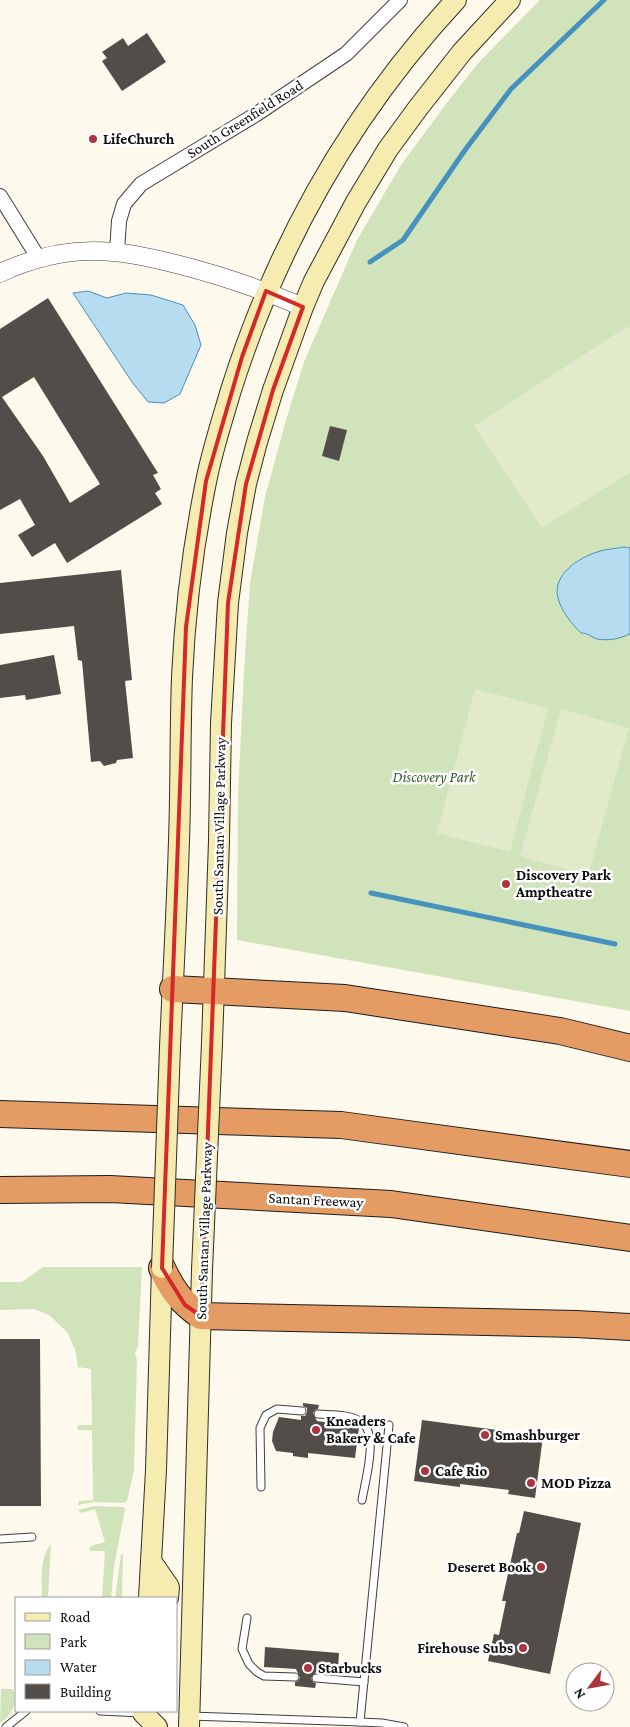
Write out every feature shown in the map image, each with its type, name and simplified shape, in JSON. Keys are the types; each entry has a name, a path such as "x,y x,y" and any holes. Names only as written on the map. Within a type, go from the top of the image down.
{"highway":[{"path":"173,989 345,998 560,1031 630,1048"},
{"path":"0,1114 341,1126 630,1164"},
{"name":"Santan Freeway","path":"0,1190 110,1189 391,1204 630,1238"},
{"path":"162,1268 168,1282 185,1305 200,1316 576,1324 630,1327"}],"main road":[{"path":"149,1597 156,1470 179,842 182,675 193,564 206,481 221,423 242,357 266,291 296,226 347,140 376,98 456,0"},
{"name":"South Santan Village Parkway","path":"185,1715 200,1316 215,991 221,723 228,604 237,533 246,484 273,390 303,306 335,240 388,149 462,52 494,15 510,0"},
{"path":"151,1561 169,1587 168,1597"},
{"path":"143,1717 157,1727"}],"street":[{"name":"South Greenfield Road","path":"117,252 119,221 124,204 141,184 255,115 346,54 400,0"},
{"path":"0,196 39,259"},
{"path":"0,273 39,259 91,251 117,252 187,267 266,291 303,306"}],"lane":[{"path":"261,1487 260,1428 266,1415 277,1409 302,1411"},
{"path":"318,1414 355,1419 367,1427 371,1437 362,1500"},
{"path":"360,1722 389,1425"},
{"path":"0,1539 32,1538"},
{"path":"246,1618 242,1649 249,1664 264,1676 295,1677"},
{"path":"316,1678 364,1682"},
{"path":"6,1727 25,1712"},
{"path":"107,1712 143,1717"},
{"path":"185,1715 382,1723 404,1727"}],"highlighted area":[{"path":"266,291 303,307 273,390 246,484 228,603 201,1316 185,1305 162,1268 186,627 206,481 242,357"}],"green space":[{"name":"Discovery Park","path":"540,0 630,0 630,1011 237,940 238,796 250,583 265,497 304,362 357,240 401,165 479,62"},
{"path":"628,326 630,329 630,472 542,528 474,426"},
{"path":"475,689 548,708 510,852 437,833"},
{"path":"561,709 629,728 588,876 520,856"},
{"path":"43,1267 142,1267 138,1346 135,1353 137,1360 134,1470 127,1501 124,1503 94,1502 78,1505 79,1501 93,1500 92,1430 78,1430 77,1427 79,1425 92,1425 91,1369 78,1367 75,1349 67,1332 49,1315 34,1309 0,1310 0,1282 22,1282"},
{"path":"94,1506 123,1507 125,1509 114,1566 111,1597 102,1597 105,1551 91,1551 89,1549 91,1546 105,1542 95,1509 82,1513 78,1510"},
{"path":"51,1544 48,1597 42,1597 43,1563"},
{"path":"123,1554 122,1597 115,1597 121,1555"},
{"path":"1,1689 13,1689 15,1699 11,1713 0,1723"}],"water":[{"path":"88,291 107,298 126,293 151,295 183,305 195,325 201,345 180,394 164,403 148,402 132,382 73,293"},
{"path":"624,547 630,548 630,634 605,640 581,633 567,617 559,603 557,589 563,574 582,558 600,551"}],"building":[{"path":"147,33 166,62 122,91 102,61 107,58 102,52 123,38 128,46"},
{"path":"48,298 158,473 153,475 161,489 155,493 162,504 67,563 55,543 32,557 18,535 35,525 20,499 0,510 0,329","holes":["34,377 100,484 70,503 43,456 2,397"]},
{"path":"330,426 347,430 339,461 322,456"},
{"path":"121,570 132,680 125,681 133,758 117,760 116,763 104,766 100,761 91,762 82,661 78,660 74,626 0,634 0,583"},
{"path":"54,655 61,694 26,700 25,695 0,698 0,665"},
{"path":"0,1339 40,1339 41,1506 0,1506"},
{"name":"Kneaders Bakery & Cafe","path":"303,1403 319,1405 318,1409 313,1413 317,1421 359,1427 355,1458 308,1453 308,1458 293,1456 293,1453 276,1451 272,1441 273,1432 279,1417 301,1420 301,1416 305,1416 307,1412 307,1408 303,1406"},
{"path":"422,1420 543,1436 535,1498 508,1494 509,1490 460,1484 460,1487 414,1481"},
{"name":"Deseret Book","path":"524,1511 581,1523 550,1674 488,1661 494,1634 499,1635 506,1601 502,1601 517,1533 519,1533"},
{"name":"Starbucks","path":"265,1647 339,1653 338,1670 321,1669 321,1671 317,1671 311,1678 316,1683 315,1688 295,1686 295,1682 300,1678 296,1669 264,1667"}],"waterway":[{"path":"370,262 403,240 465,150 511,89 604,0"},
{"path":"371,893 615,944"}],"place":[{"name":"LifeChurch","path":"93,139"},
{"name":"Discovery Park Amptheatre","path":"506,884"},
{"name":"Kneaders Bakery & Cafe","path":"316,1430"},
{"name":"Smashburger","path":"485,1435"},
{"name":"Cafe Rio","path":"425,1471"},
{"name":"MOD Pizza","path":"531,1483"},
{"name":"Deseret Book","path":"541,1567"},
{"name":"Firehouse Subs","path":"523,1648"},
{"name":"Starbucks","path":"308,1668"}]}
